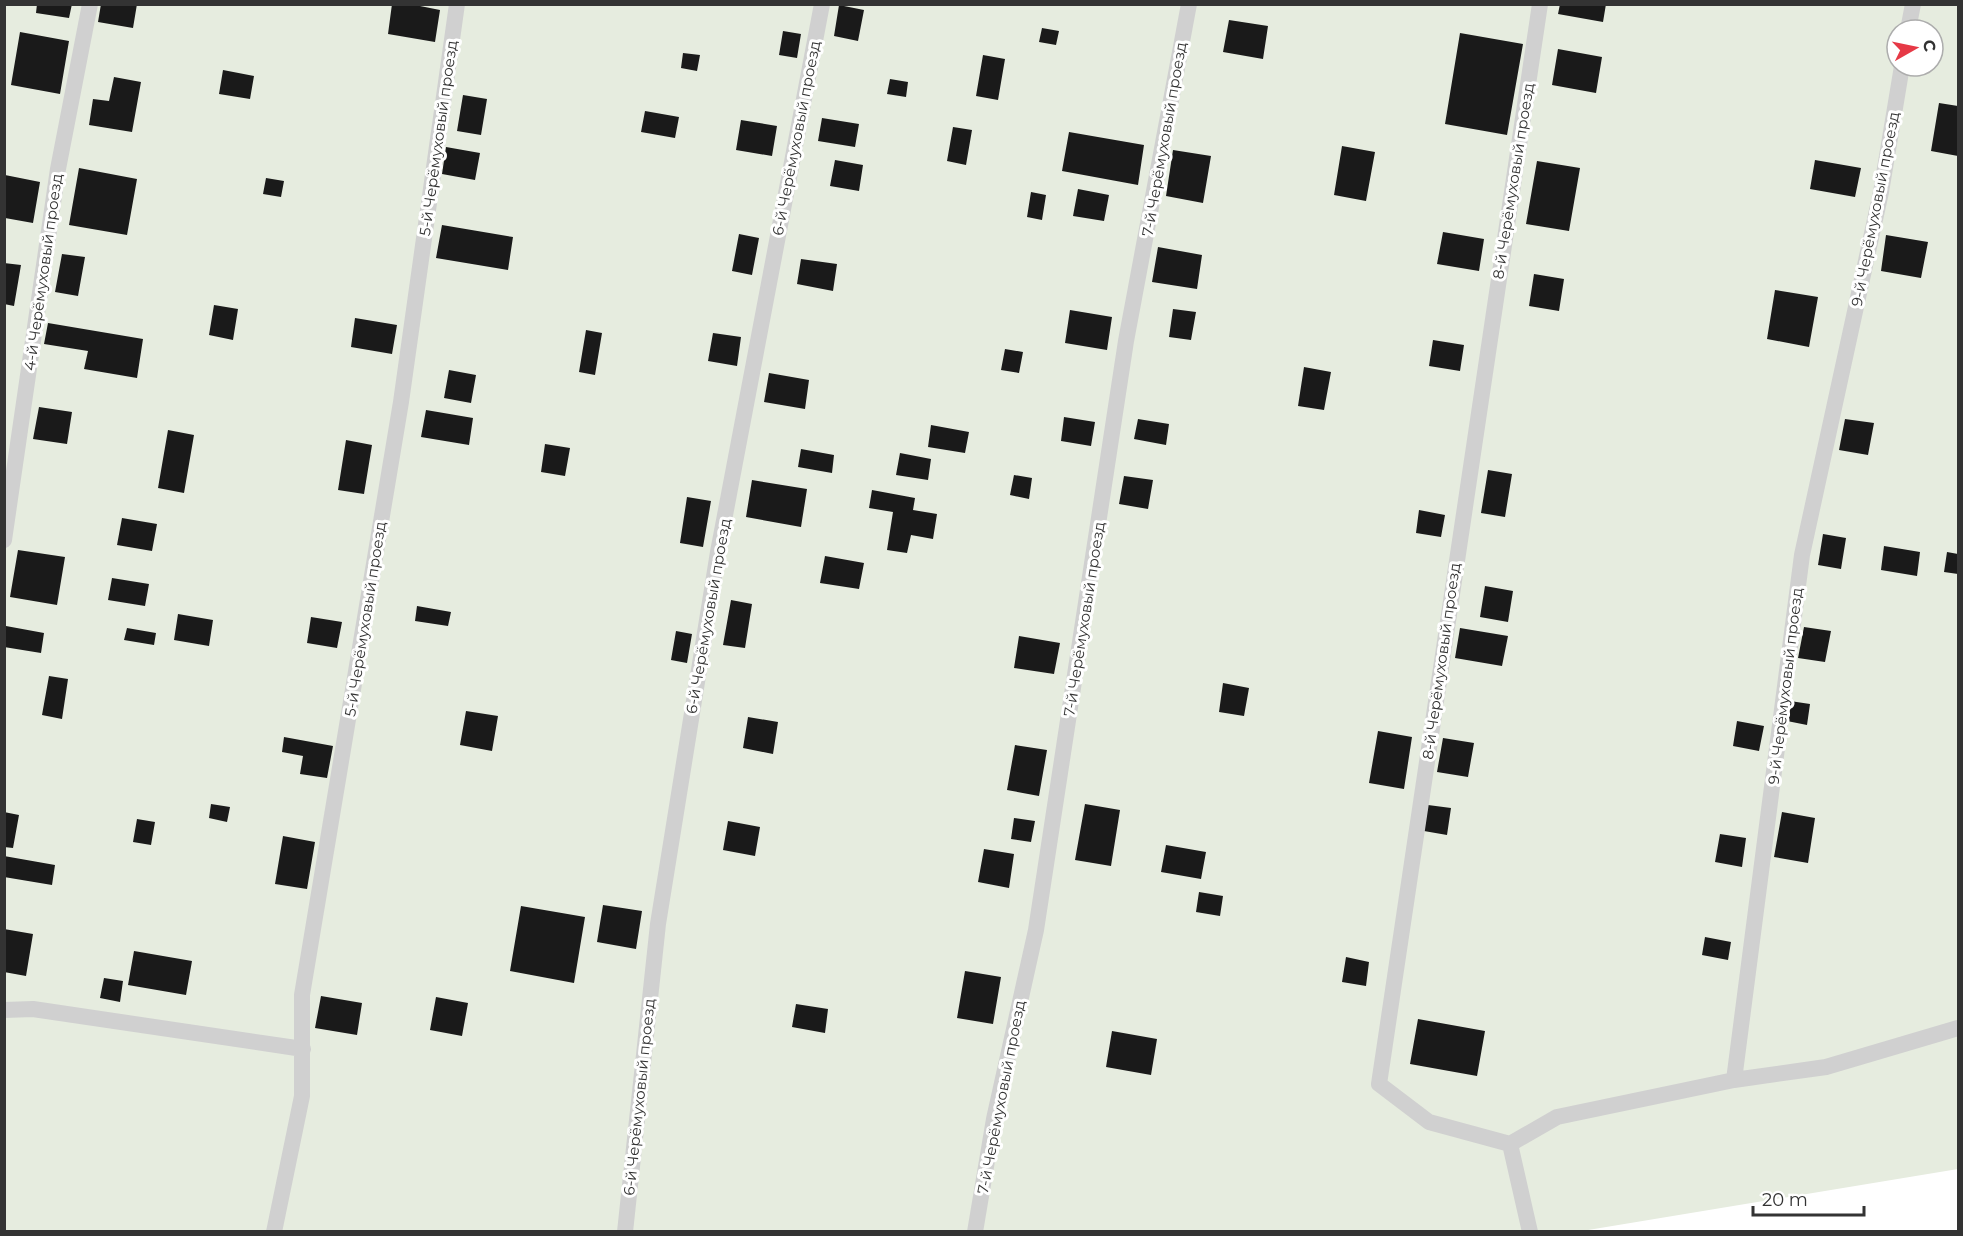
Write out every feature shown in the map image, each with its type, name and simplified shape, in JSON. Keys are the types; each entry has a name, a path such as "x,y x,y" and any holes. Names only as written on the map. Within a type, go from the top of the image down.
{"lane":[{"name":"4-й Черёмуховый проезд","path":"4,540 58,169 90,4"},
{"name":"5-й Черёмуховый проезд","path":"274,1232 303,1096 302,995 401,402 457,4"},
{"name":"6-й Черёмуховый проезд","path":"625,1232 658,924 718,552 822,4"},
{"name":"7-й Черёмуховый проезд","path":"975,1232 994,1119 1036,930 1126,341 1189,4"},
{"name":"8-й Черёмуховый проезд","path":"1510,1144 1429,1122 1379,1084 1540,4"},
{"name":"9-й Черёмуховый проезд","path":"1734,1080 1802,555 1881,192 1900,78"},
{"path":"4,1010 33,1009 303,1049"},
{"path":"1530,1232 1510,1144 1557,1117 1734,1080 1826,1067 1959,1028"}],"shaded area":[{"path":"5,5 1958,5 1958,1169 1576,1232 5,1232"}],"building":[{"path":"37,4 72,4 69,18 36,13"},
{"path":"101,4 137,4 133,28 98,22"},
{"path":"392,4 410,4 440,10 435,42 388,34"},
{"path":"1560,4 1606,4 1603,22 1558,14"},
{"path":"839,5 864,10 858,41 834,36"},
{"path":"1229,20 1268,26 1263,59 1223,52"},
{"path":"1042,28 1059,31 1056,45 1039,42"},
{"path":"783,31 801,34 797,58 779,55"},
{"path":"20,32 69,41 60,94 11,85"},
{"path":"1460,33 1523,44 1507,135 1445,124"},
{"path":"1558,49 1602,57 1596,93 1552,85"},
{"path":"683,53 700,55 697,71 681,68"},
{"path":"983,55 1005,59 998,100 976,96"},
{"path":"223,70 254,76 250,99 219,94"},
{"path":"114,77 141,82 132,132 89,125 93,99 109,101"},
{"path":"890,79 908,82 906,97 887,94"},
{"path":"463,95 487,99 481,135 457,131"},
{"path":"1939,103 1958,106 1958,156 1931,151"},
{"path":"645,111 679,117 675,138 641,132"},
{"path":"822,118 859,124 855,147 818,141"},
{"path":"741,120 777,126 772,156 736,150"},
{"path":"953,127 972,130 966,165 947,161"},
{"path":"1069,132 1144,145 1138,185 1062,171"},
{"path":"1342,146 1375,152 1366,201 1334,195"},
{"path":"446,147 480,153 475,180 442,174"},
{"path":"1173,150 1211,156 1203,203 1166,196"},
{"path":"835,160 863,165 859,191 830,186"},
{"path":"1815,160 1861,168 1855,197 1810,189"},
{"path":"1537,161 1580,168 1569,231 1526,224"},
{"path":"79,168 137,179 127,235 69,225"},
{"path":"5,175 40,182 33,223 5,218"},
{"path":"266,178 284,181 281,197 263,194"},
{"path":"1078,189 1109,195 1104,221 1073,216"},
{"path":"1031,192 1046,195 1042,220 1027,217"},
{"path":"442,225 513,237 508,270 436,258"},
{"path":"1443,232 1484,239 1479,271 1437,264"},
{"path":"739,234 759,238 752,275 732,271"},
{"path":"1886,235 1928,242 1921,278 1881,271"},
{"path":"1158,247 1202,255 1197,289 1152,282"},
{"path":"62,254 85,257 78,296 55,292"},
{"path":"801,259 837,264 833,291 797,284"},
{"path":"4,263 21,265 14,306 4,304"},
{"path":"1534,274 1564,279 1559,311 1529,306"},
{"path":"1775,290 1818,297 1809,347 1767,339"},
{"path":"214,305 238,309 233,340 209,335"},
{"path":"1173,309 1196,312 1191,340 1169,337"},
{"path":"1070,310 1112,317 1107,350 1065,343"},
{"path":"355,318 397,325 392,354 351,347"},
{"path":"48,323 143,339 137,378 84,369 88,351 44,344"},
{"path":"586,330 602,333 595,375 579,372"},
{"path":"713,333 741,337 737,366 708,361"},
{"path":"1433,340 1464,345 1460,371 1429,366"},
{"path":"1005,349 1023,352 1019,373 1001,370"},
{"path":"1304,367 1331,372 1324,410 1298,406"},
{"path":"449,370 476,375 471,403 444,398"},
{"path":"769,373 809,380 805,409 764,402"},
{"path":"39,407 72,412 67,444 33,439"},
{"path":"426,410 473,418 469,445 421,437"},
{"path":"1064,417 1095,422 1091,446 1061,441"},
{"path":"1138,419 1169,424 1166,445 1134,439"},
{"path":"1845,419 1874,423 1868,455 1839,450"},
{"path":"931,425 969,432 965,453 928,447"},
{"path":"168,430 194,435 184,493 158,488"},
{"path":"346,440 372,445 364,494 338,490"},
{"path":"545,444 570,448 565,476 541,472"},
{"path":"801,449 834,455 832,473 798,467"},
{"path":"900,453 931,459 928,480 896,475"},
{"path":"1488,470 1512,474 1505,517 1481,513"},
{"path":"1014,475 1032,478 1029,499 1010,495"},
{"path":"1124,476 1153,480 1148,509 1119,504"},
{"path":"752,480 807,489 801,527 746,517"},
{"path":"872,490 915,498 913,510 937,514 933,539 911,535 907,553 887,550 893,512 869,508"},
{"path":"687,497 711,501 703,547 680,543"},
{"path":"1419,510 1445,515 1441,537 1416,533"},
{"path":"122,518 157,524 152,551 117,545"},
{"path":"1823,534 1846,538 1841,569 1818,565"},
{"path":"1884,546 1920,552 1917,576 1881,570"},
{"path":"18,550 65,557 57,605 10,597"},
{"path":"1947,552 1958,554 1958,574 1944,572"},
{"path":"825,556 864,563 859,589 820,583"},
{"path":"112,578 149,584 145,606 108,600"},
{"path":"1485,586 1513,591 1508,622 1480,617"},
{"path":"731,600 752,604 745,648 723,645"},
{"path":"417,606 451,612 448,626 415,621"},
{"path":"178,614 213,620 209,646 174,640"},
{"path":"311,617 342,622 337,648 307,643"},
{"path":"6,626 44,633 41,653 4,647"},
{"path":"1804,627 1831,631 1825,662 1798,658"},
{"path":"127,628 156,633 154,645 124,640"},
{"path":"1460,628 1508,636 1502,666 1455,658"},
{"path":"676,631 692,634 687,663 671,660"},
{"path":"1019,636 1060,643 1054,674 1014,668"},
{"path":"49,676 68,679 62,719 42,715"},
{"path":"1223,683 1249,688 1244,716 1219,712"},
{"path":"1790,701 1810,704 1807,725 1787,721"},
{"path":"466,711 498,716 492,751 460,745"},
{"path":"748,717 778,722 773,754 743,748"},
{"path":"1737,721 1764,726 1759,751 1733,746"},
{"path":"1378,731 1412,737 1404,789 1369,783"},
{"path":"284,737 333,746 327,778 300,774 303,756 282,752"},
{"path":"1443,738 1474,743 1468,777 1437,772"},
{"path":"1015,745 1047,750 1039,796 1007,790"},
{"path":"211,804 230,807 227,822 209,818"},
{"path":"1085,804 1120,810 1111,866 1075,860"},
{"path":"1428,805 1451,808 1447,835 1424,831"},
{"path":"4,812 19,815 13,848 4,847"},
{"path":"1782,812 1815,818 1808,863 1774,857"},
{"path":"1014,818 1035,821 1031,842 1011,839"},
{"path":"137,819 155,822 151,845 133,842"},
{"path":"728,821 760,827 755,856 723,850"},
{"path":"1720,834 1746,838 1742,867 1715,862"},
{"path":"283,836 315,842 307,889 275,884"},
{"path":"1166,845 1206,852 1201,879 1161,872"},
{"path":"984,849 1014,854 1009,888 978,882"},
{"path":"4,856 55,865 52,885 4,877"},
{"path":"1199,892 1223,896 1220,916 1196,912"},
{"path":"603,905 642,911 636,949 597,942"},
{"path":"521,906 585,917 574,983 510,971"},
{"path":"4,929 33,934 26,976 4,972"},
{"path":"1705,937 1731,942 1728,960 1702,955"},
{"path":"134,951 192,961 186,995 128,985"},
{"path":"1346,957 1369,962 1366,986 1342,982"},
{"path":"965,971 1001,977 993,1024 957,1018"},
{"path":"104,978 123,981 120,1002 100,998"},
{"path":"321,996 362,1003 357,1035 315,1028"},
{"path":"436,997 468,1003 462,1036 430,1030"},
{"path":"796,1004 828,1009 825,1033 792,1027"},
{"path":"1418,1019 1485,1031 1477,1076 1410,1064"},
{"path":"1112,1031 1157,1039 1151,1075 1106,1067"}]}
